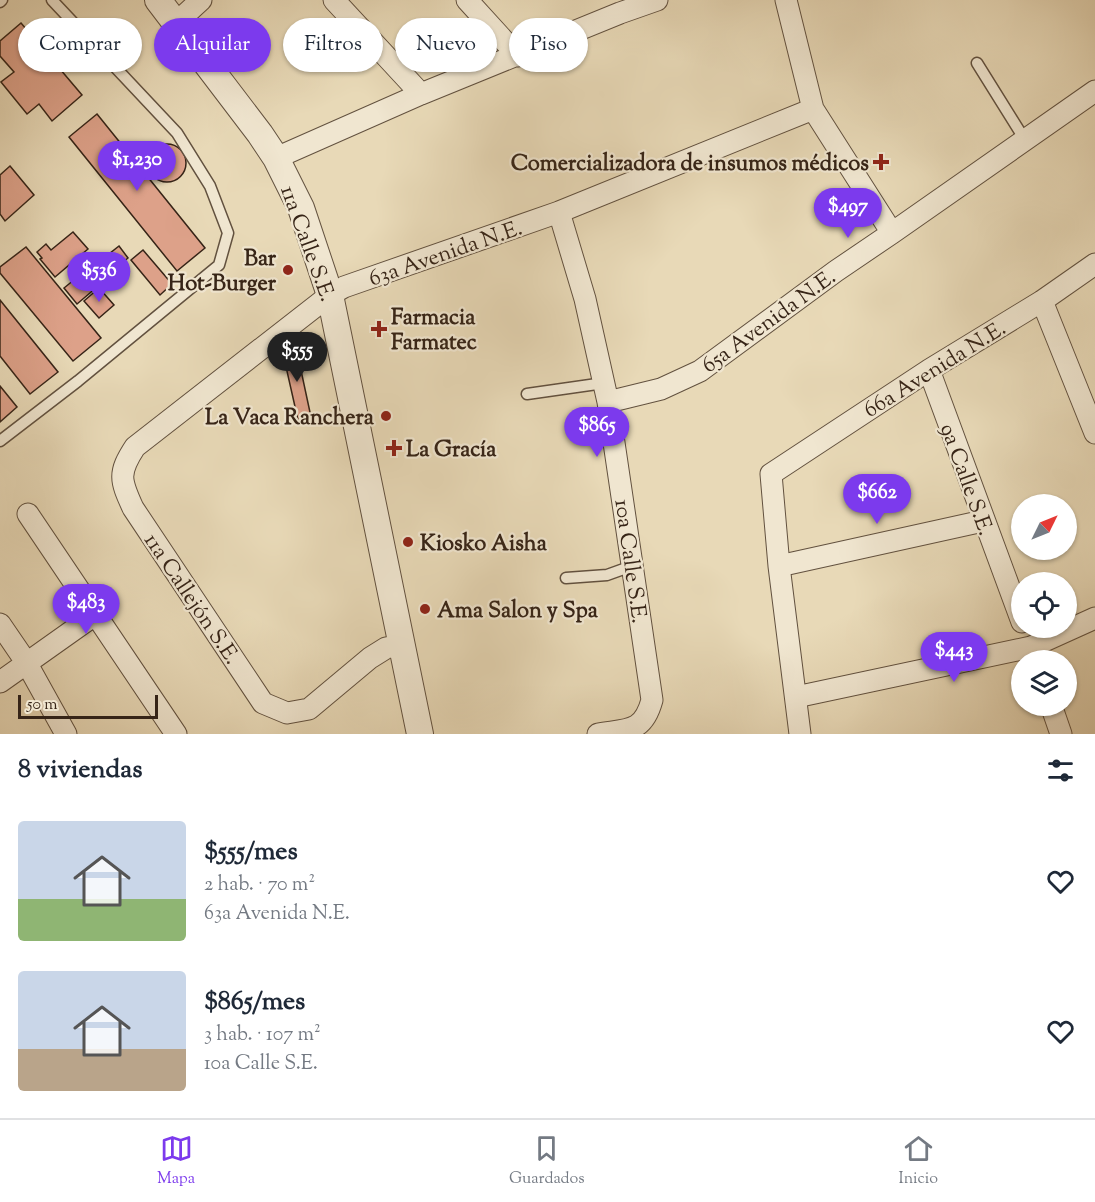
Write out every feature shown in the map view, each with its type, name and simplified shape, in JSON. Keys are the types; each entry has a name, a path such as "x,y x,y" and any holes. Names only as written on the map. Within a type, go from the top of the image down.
{"street":[{"name":"11a Calle S.E.","path":"158,0 172,18"},
{"path":"181,18 201,0"},
{"path":"334,0 421,94"},
{"path":"467,0 509,46"},
{"path":"588,20 614,7 657,0"},
{"path":"786,0 813,109 892,233"},
{"path":"276,158 421,94 509,60"},
{"name":"11a Calle S.E.","path":"212,72 276,158 301,208 330,295 420,734"},
{"name":"65a Avenida N.E.","path":"606,393 661,389 700,371 836,271 1095,91"},
{"name":"63a Avenida N.E.","path":"123,467 135,447 330,295 344,287 559,212 813,109"},
{"name":"10a Calle S.E.","path":"559,212 585,299 606,393 652,700 648,714 636,728 598,734"},
{"name":"66a Avenida N.E.","path":"779,566 770,477 773,472 929,370 1042,301 1095,264"},
{"path":"1042,301 1095,433"},
{"name":"9a Calle S.E.","path":"929,370 1011,594"},
{"name":"11a Callejón S.E.","path":"123,467 124,488 139,518 263,703 287,713 309,709 370,658 386,648 401,645"},
{"path":"28,514 176,734"},
{"path":"800,734 779,566 983,521"},
{"path":"0,682 96,614"},
{"path":"796,697 1030,645 1095,618"},
{"path":"0,624 26,662 66,734"},
{"path":"1055,716 1061,734"}],"lane":[{"path":"0,441 78,381 219,265 228,233 210,186 177,133 57,2"},
{"path":"977,63 1025,140"},
{"path":"527,394 606,393"},
{"path":"566,578 607,575 632,566"}],"building":[{"path":"18,26 18,72 63,72 82,95 52,121 39,104 27,114 1,82 14,72 0,56 0,41"},
{"path":"97,114 205,248 177,271 69,137"},
{"path":"167,144 181,149 186,163 181,177 167,182 153,177 148,163 153,149"},
{"path":"10,166 34,195 5,221 0,214 0,175"},
{"path":"73,232 88,249 55,277 37,252 46,244 51,250"},
{"path":"119,246 128,258 105,277 95,265"},
{"path":"26,247 101,338 73,361 0,273 0,267"},
{"path":"143,250 172,284 160,295 131,260"},
{"path":"91,266 104,281 77,304 64,288"},
{"path":"99,288 114,305 99,318 84,301"},
{"path":"0,300 58,372 30,394 0,356"},
{"path":"296,347 311,417 298,420 282,349"},
{"path":"0,386 17,407 0,422"}],"place":[{"name":"Comercializadora de insumos médicos","path":"881,162"},
{"name":"Bar Hot-Burger","path":"288,270"},
{"name":"Farmacia Farmatec","path":"379,329"},
{"name":"La Vaca Ranchera","path":"386,416"},
{"name":"La Gracía","path":"394,448"},
{"name":"Kiosko Aisha","path":"408,542"},
{"name":"Ama Salon y Spa","path":"425,609"}]}
